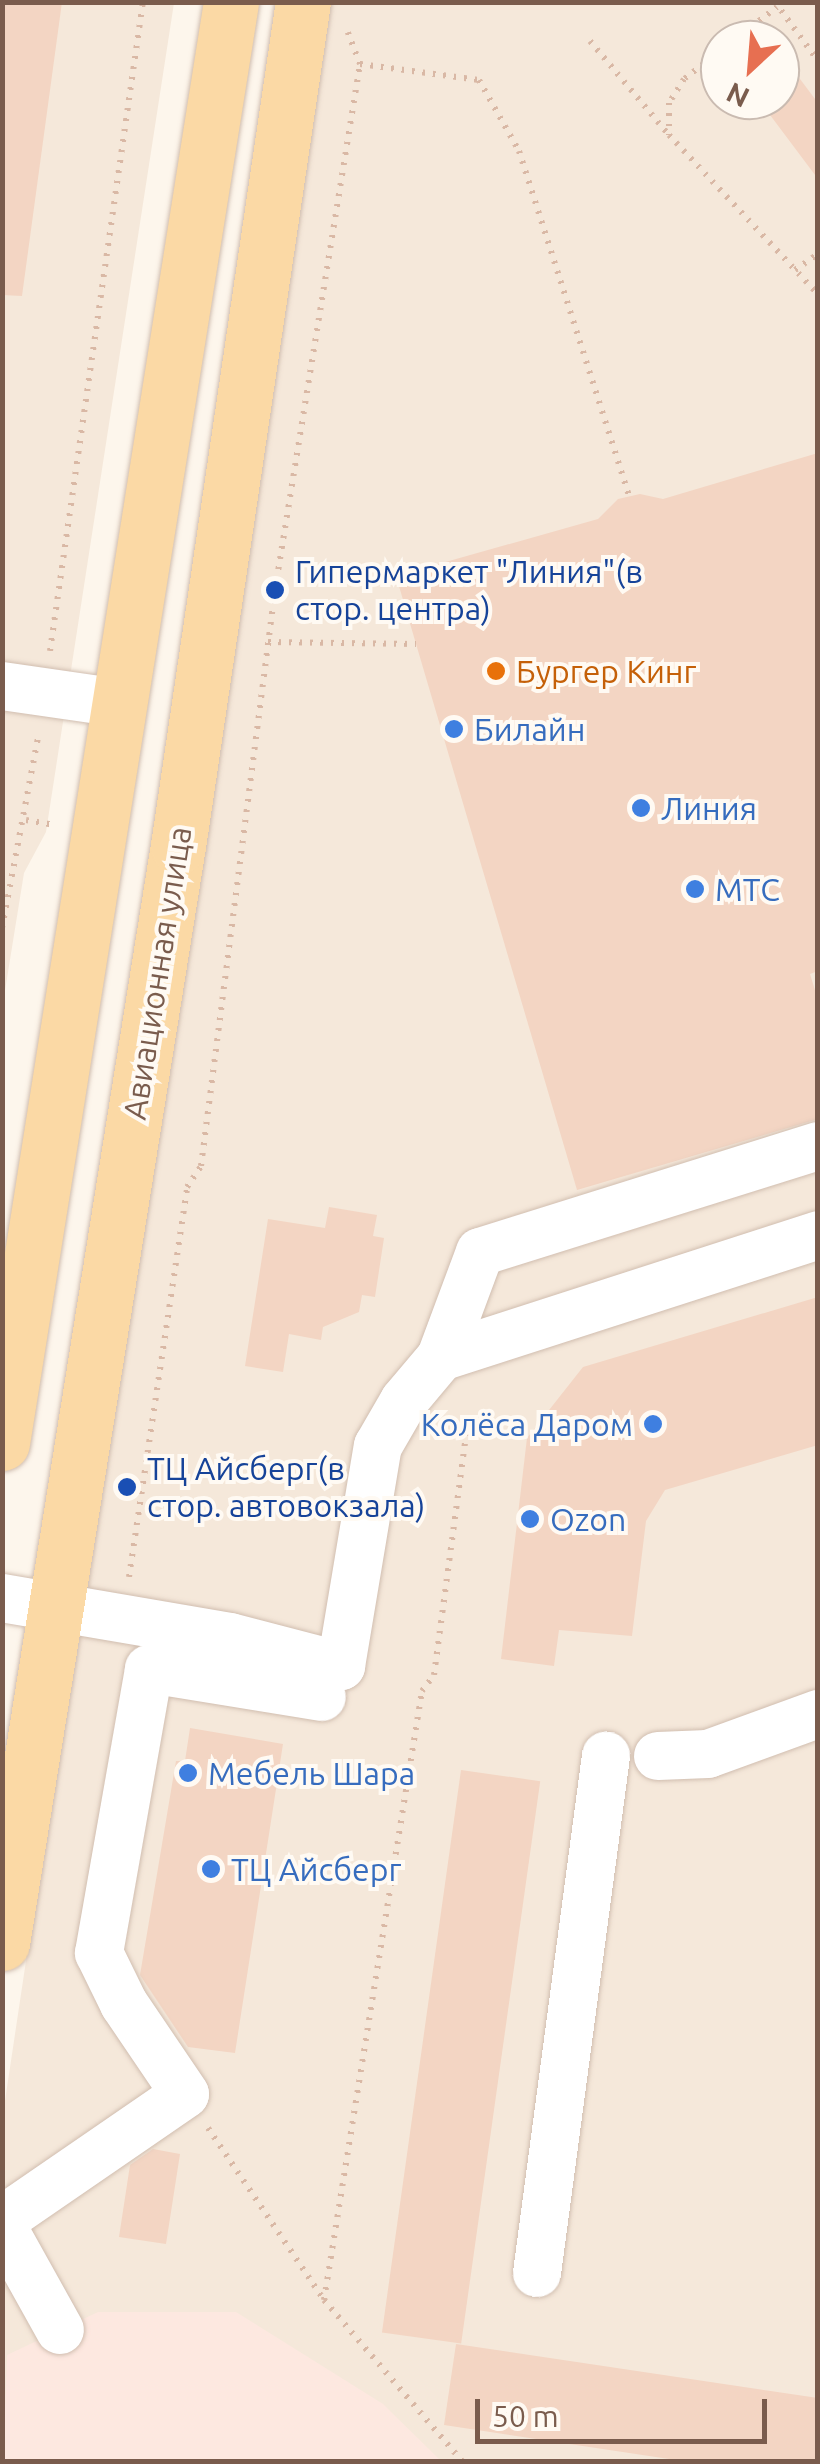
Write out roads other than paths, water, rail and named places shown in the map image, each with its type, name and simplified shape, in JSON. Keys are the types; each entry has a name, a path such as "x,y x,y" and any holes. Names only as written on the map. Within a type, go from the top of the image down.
{"main road":[{"path":"2,1444 231,2"},
{"name":"Авиационная улица","path":"2,1943 29,1603 175,866 323,10"}],"street":[{"path":"24,689 120,703"},
{"path":"29,1603 230,1637 341,1666 378,1446 404,1401 441,1357 480,1252 818,1146"},
{"path":"441,1357 818,1236"},
{"path":"60,2330 2,2223 185,2094 124,2004 99,1953 149,1670 322,1697"},
{"path":"658,1756 708,1754 818,1714"},
{"path":"537,2273 606,1756"}],"place":[{"name":"Гипермаркет \"Линия\"(в стор. центра)","path":"275,590"},
{"name":"Бургер Кинг","path":"496,671"},
{"name":"Билайн","path":"454,729"},
{"name":"Линия","path":"641,808"},
{"name":"МТС","path":"695,889"},
{"name":"Колёса Даром","path":"653,1424"},
{"name":"ТЦ Айсберг(в стор. автовокзала)","path":"127,1487"},
{"name":"Ozon","path":"530,1519"},
{"name":"Мебель Шара","path":"188,1773"},
{"name":"ТЦ Айсберг","path":"211,1869"}]}
